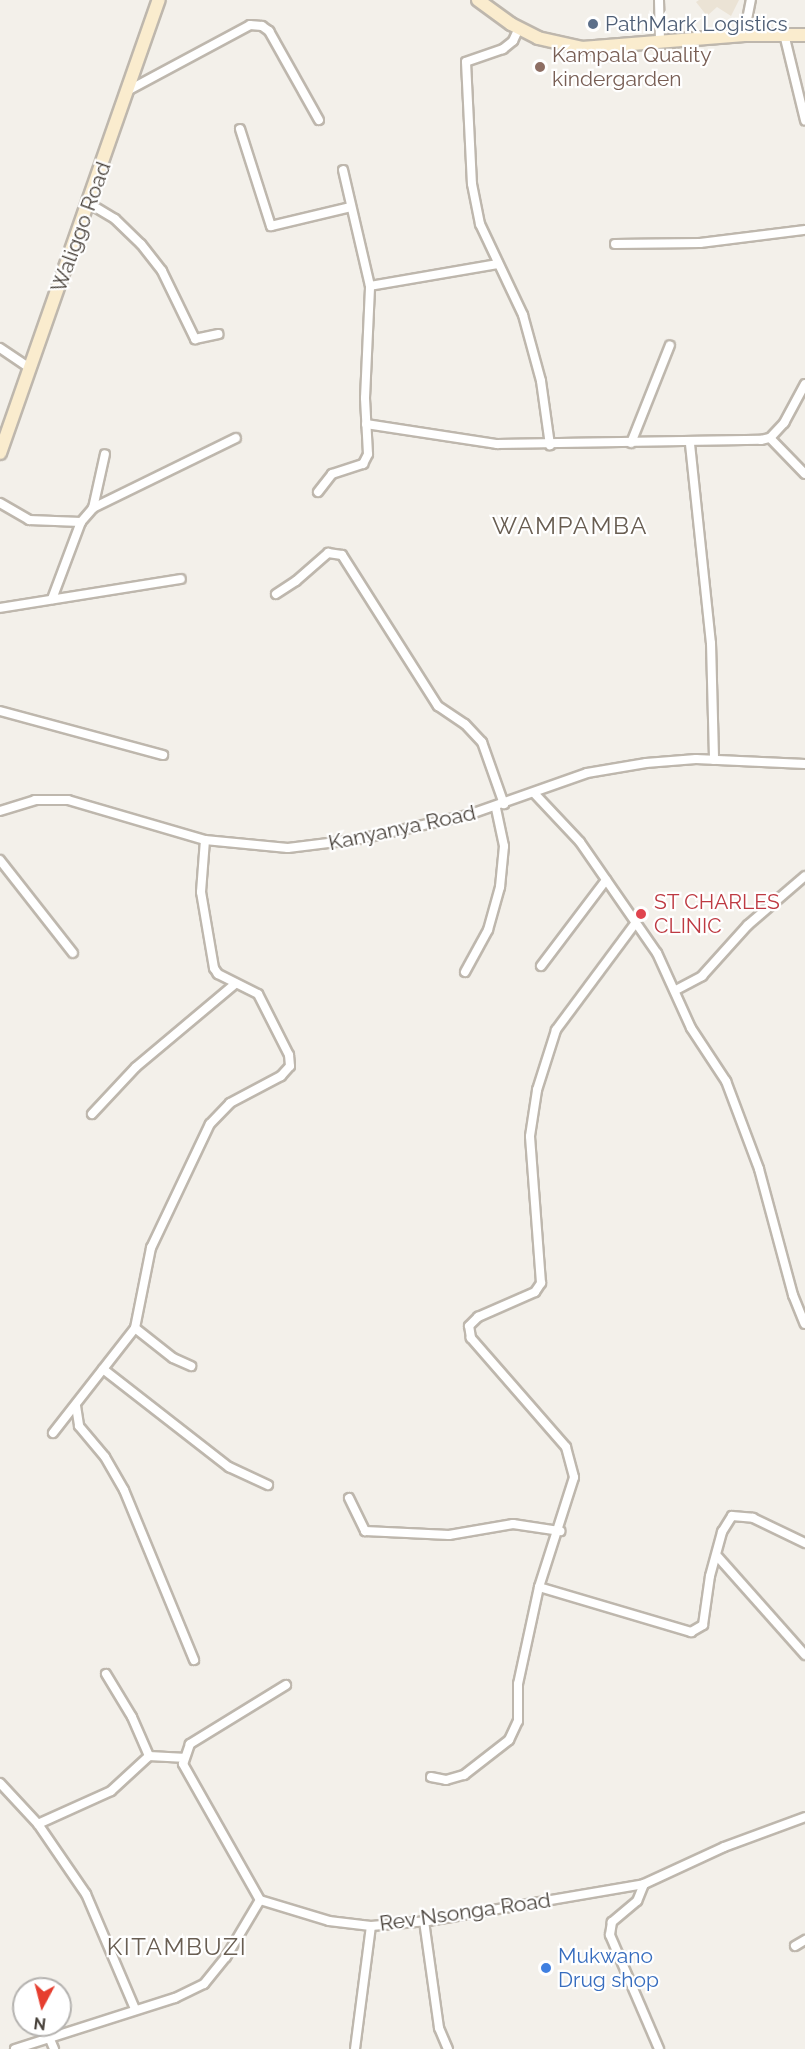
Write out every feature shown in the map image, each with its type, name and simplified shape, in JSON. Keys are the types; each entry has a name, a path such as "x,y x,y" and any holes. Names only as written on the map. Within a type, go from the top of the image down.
{"street":[{"name":"Waliggo Road","path":"0,452 90,204 159,0"},
{"path":"478,0 519,28 559,45 582,48 744,35 805,34"},
{"path":"659,0 660,41"},
{"path":"744,35 751,0"},
{"path":"129,90 250,25 262,26 269,31 319,120"},
{"path":"519,28 513,41 503,49 466,62 472,184 480,224 523,315 532,343 550,445"},
{"path":"784,34 805,120"},
{"path":"240,129 272,226 351,207"},
{"path":"318,492 337,471 366,461 370,286 343,170"},
{"path":"90,204 115,219 141,244 162,271 195,339 218,334"},
{"path":"615,244 700,243 805,230"},
{"path":"370,286 498,264"},
{"path":"631,443 670,345"},
{"path":"0,348 30,368"},
{"path":"366,424 497,444 690,444 770,438 784,423 805,384"},
{"path":"52,598 81,522 93,508 236,438"},
{"path":"770,438 805,474"},
{"path":"690,444 711,643 714,760"},
{"path":"93,508 105,454"},
{"path":"0,503 29,520 81,522"},
{"path":"276,594 296,581 328,553 342,555 438,706 465,724 482,742 500,806 504,846 501,887 488,930 465,972"},
{"path":"0,608 181,579"},
{"path":"0,711 163,755"},
{"name":"Kanyanya Road","path":"0,811 35,800 68,800 205,840 260,848 313,846 500,806 612,768 672,760 805,764"},
{"path":"534,793 567,826 606,880 634,925 657,953 691,1028 726,1081 740,1112 805,1324"},
{"path":"53,1433 135,1328 151,1248 210,1124 230,1103 281,1076 290,1066 289,1055 258,994 218,974 211,956 201,892 205,840"},
{"path":"0,860 73,953"},
{"path":"675,990 702,976 748,925 805,876"},
{"path":"541,966 606,880"},
{"path":"431,1777 446,1780 464,1775 516,1731 518,1684 539,1587 560,1531 574,1477 566,1448 471,1338 470,1326 477,1317 535,1292 541,1282 530,1136 537,1090 556,1030 634,925"},
{"path":"92,1114 136,1067 235,984"},
{"path":"135,1328 173,1358 191,1366"},
{"path":"103,1369 229,1467 268,1485"},
{"path":"76,1406 79,1426 105,1457 124,1490 194,1660"},
{"path":"349,1498 359,1526 365,1531 449,1534 513,1524 560,1531"},
{"path":"539,1587 691,1632 703,1625 710,1576 718,1557 722,1532 732,1516 753,1518 805,1543"},
{"path":"718,1557 805,1655"},
{"path":"106,1674 124,1702 149,1756"},
{"path":"182,1758 190,1744 286,1685"},
{"path":"38,1824 111,1791 149,1756 182,1758"},
{"path":"72,2029 175,1998 204,1984 226,1957 260,1899 182,1758"},
{"path":"0,1783 38,1824 86,1894 135,2009"},
{"name":"Rev Nsonga Road","path":"260,1899 329,1921 371,1926 424,1921 644,1884 724,1847 805,1818"},
{"path":"644,1884 637,1900 612,1922 610,1935 660,2049"},
{"path":"424,1921 439,2028 448,2049"},
{"path":"355,2049 371,1926"},
{"path":"795,1946 805,1940"},
{"path":"15,2049 48,2037 54,2049"}],"shaded area":[{"path":"699,0 739,0 731,16 717,7 707,16 696,2"}],"place":[{"name":"PathMark Logistics","path":"593,24"},
{"name":"Kampala Quality kindergarden","path":"540,67"},
{"name":"ST CHARLES CLINIC","path":"641,914"},
{"name":"Mukwano Drug shop","path":"546,1968"}],"district":[{"name":"WAMPAMBA","path":"570,526"},
{"name":"KITAMBUZI","path":"177,1947"}]}
